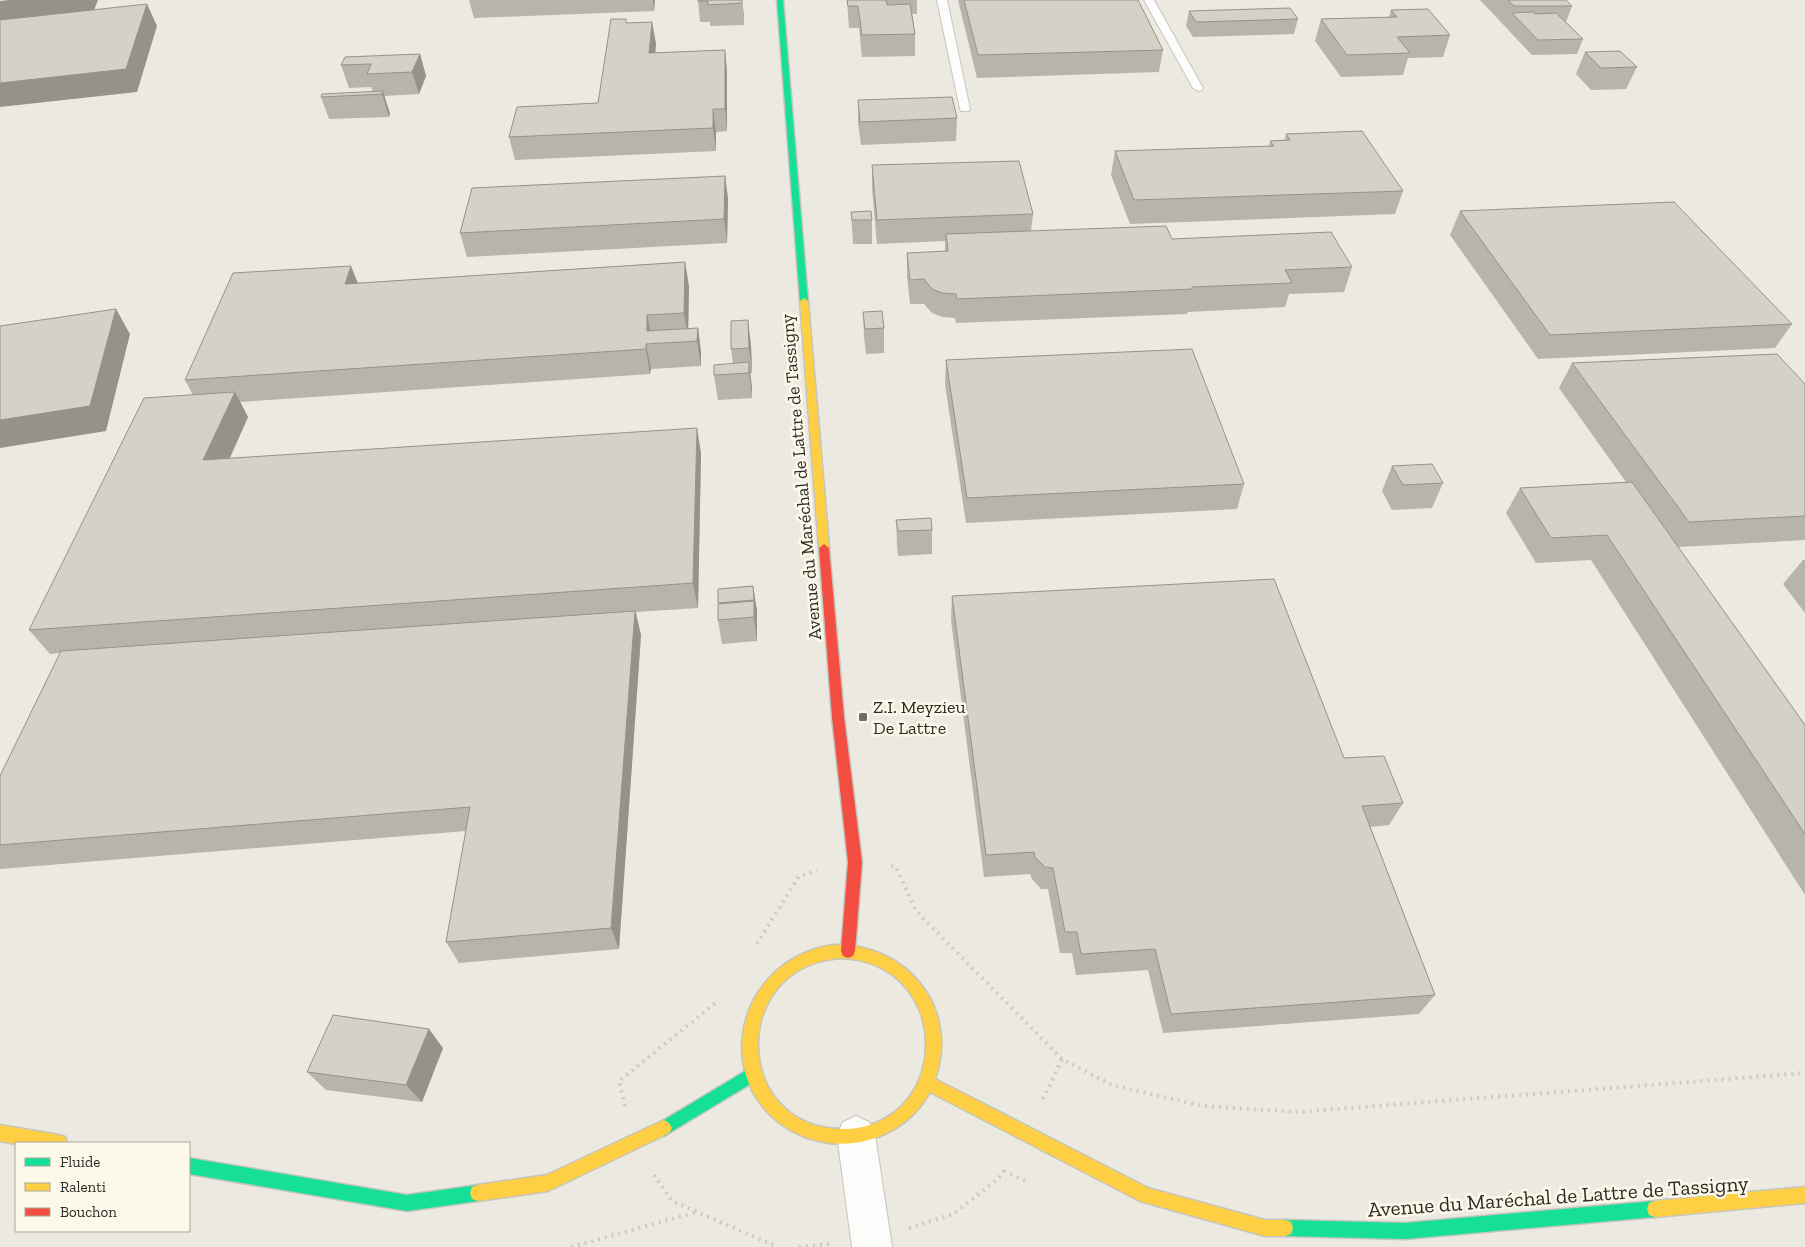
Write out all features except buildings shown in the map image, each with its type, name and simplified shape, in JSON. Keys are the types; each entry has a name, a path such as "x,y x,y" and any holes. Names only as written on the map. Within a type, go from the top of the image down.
{"street":[{"name":"Avenue du Maréchal de Lattre de Tassigny","path":"780,0 838,717 855,862 848,951"},
{"path":"848,951 877,956 903,971 923,993 934,1021 936,1052 926,1082 909,1107 885,1124 856,1135 822,1135 792,1124 767,1104 752,1075 748,1045 754,1015 769,988 791,968 818,955 848,951"},
{"path":"190,1166 407,1202 548,1183 655,1134 752,1075"},
{"name":"Avenue du Maréchal de Lattre de Tassigny","path":"926,1082 1146,1195 1265,1228 1405,1231 1805,1195"},
{"path":"0,1133 53,1142"},
{"path":"856,1135 872,1244"}],"lane":[{"path":"942,0 965,109"},
{"path":"1149,0 1198,88"}],"path":[{"path":"799,1247 872,1244 954,1214 998,1180 1026,1134 1062,1059 1112,1085 1203,1106 1299,1112 1805,1073"},
{"path":"571,1247 697,1212"}],"traffic: fast":[{"path":"780,0 804,301"},
{"path":"664,1128 752,1075"},
{"path":"190,1166 407,1203 478,1193"},
{"path":"1285,1228 1405,1231 1655,1209"}],"traffic: slow":[{"path":"804,301 824,548"},
{"path":"842,951 869,955 886,962 901,972 914,985 924,1000 931,1017 935,1044 931,1071 924,1088 914,1103 901,1116 886,1126 869,1133 842,1137 815,1133 798,1126 783,1116 770,1103 760,1088 753,1071 749,1044 753,1017 760,1000 770,985 783,972 798,962 815,955 842,951"},
{"path":"926,1082 1146,1195 1265,1228 1285,1228"},
{"path":"478,1193 548,1183 664,1128"},
{"path":"0,1133 53,1142"},
{"path":"1655,1209 1805,1195"}],"traffic: jam":[{"path":"824,548 838,717 855,862 848,951"}],"place":[{"name":"Z.I. Meyzieu De Lattre","path":"863,717"}]}
